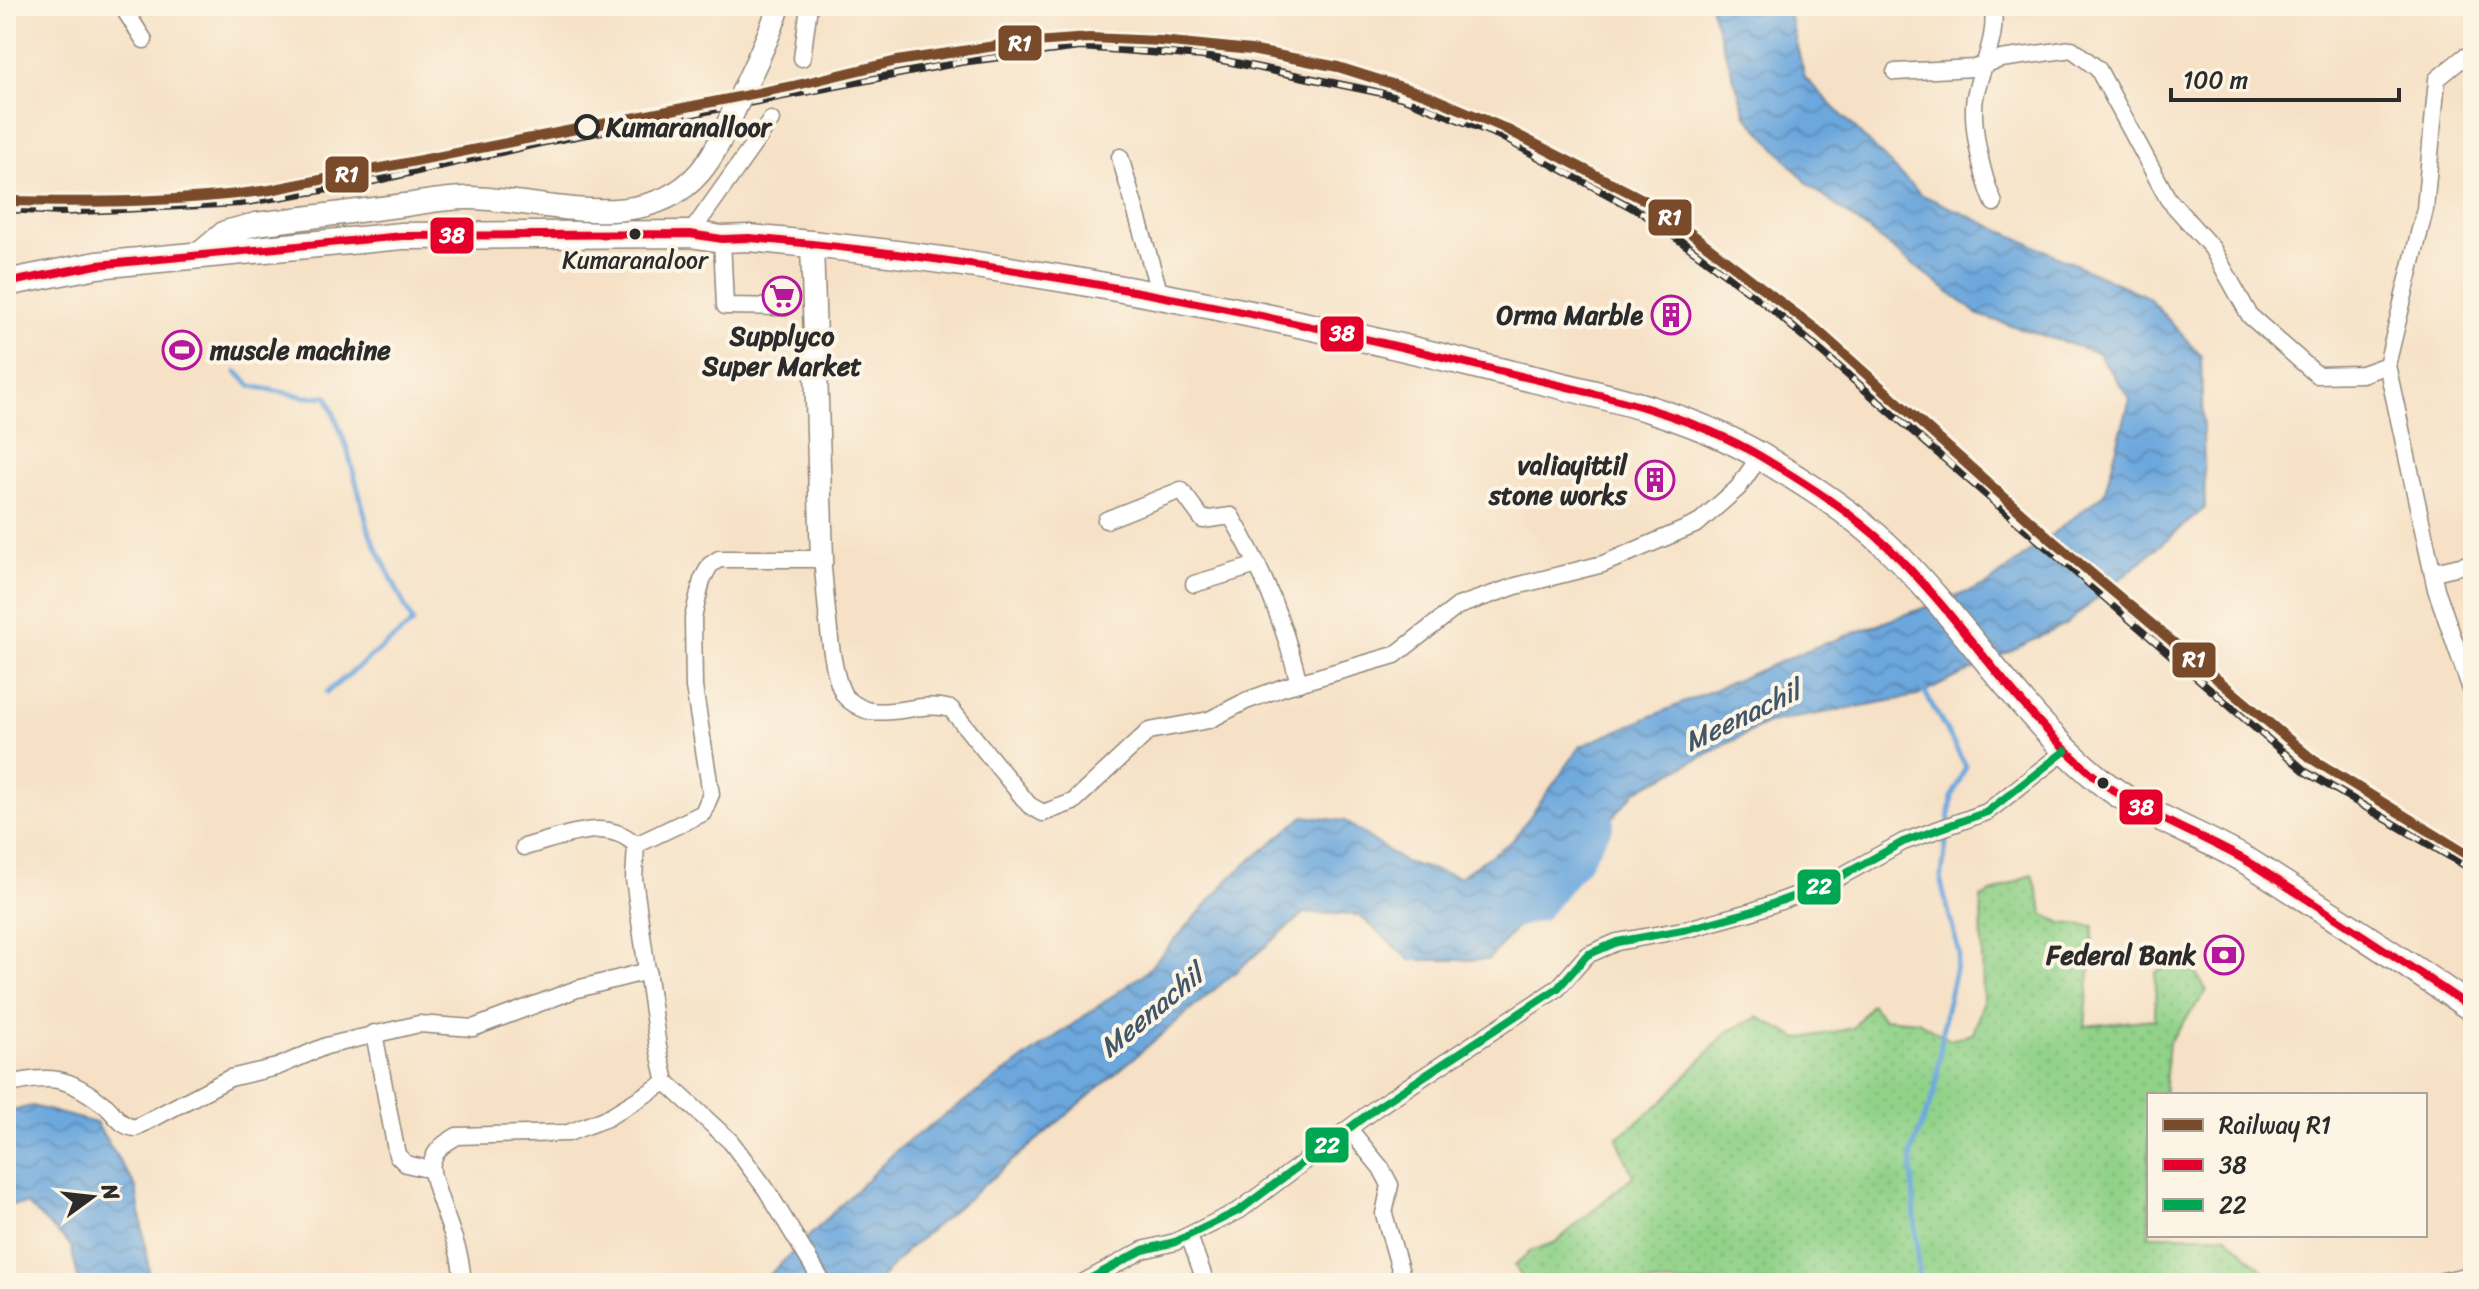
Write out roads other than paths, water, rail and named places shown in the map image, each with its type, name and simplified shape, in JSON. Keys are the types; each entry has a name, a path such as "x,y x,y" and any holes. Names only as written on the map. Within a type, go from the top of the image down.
{"main road":[{"path":"199,254 225,232 335,212 470,198 572,208 628,209 661,201 701,172 719,143 779,6"},
{"path":"335,212 337,244"},
{"path":"294,218 295,249"},
{"path":"6,283 97,265 415,236 690,234 946,260 1161,298 1389,344 1674,418 1727,437 1839,506 1889,549 2065,751 2104,784 2251,864 2370,938 2473,1009"},
{"path":"812,244 822,559"}],"street":[{"path":"122,6 144,40"},
{"path":"802,58 809,6"},
{"path":"1992,6 1994,15 1986,64 1975,93 1973,120 1982,173 1994,203"},
{"path":"1895,72 1986,64 2072,49 2088,60 2112,90 2168,199 2212,248 2250,316 2317,375 2362,374 2387,365"},
{"path":"2473,55 2464,57 2437,79 2425,209 2387,365 2436,589 2473,695"},
{"path":"690,234 771,120"},
{"path":"1120,157 1161,298"},
{"path":"722,239 725,306 785,307"},
{"path":"636,845 703,813 711,794 694,687 692,640 696,597 710,565 719,559 822,559 836,672 845,697 867,711 902,711 936,704 951,709 1029,805 1043,813 1073,802 1149,731 1209,720 1246,701 1395,655 1458,606 1516,586 1603,564 1697,524 1738,488 1760,456"},
{"path":"1106,520 1181,490 1203,520 1231,516 1257,565 1287,637 1299,683"},
{"path":"2434,572 2473,563"},
{"path":"1194,584 1257,565"},
{"path":"1082,1283 1143,1250 1189,1236 1240,1210 1349,1129 1558,988 1587,955 1617,942 1688,929 1827,884 1903,842 1951,825 2005,800 2065,751"},
{"path":"524,847 606,827 626,835 636,845 634,879 658,1047 666,1082 731,1142 766,1189 791,1235 823,1283"},
{"path":"6,1085 43,1076 72,1084 107,1107 125,1127 135,1128 230,1078 277,1067 326,1046 419,1024 473,1028 577,989 648,971"},
{"path":"374,1033 397,1155 406,1164 432,1170"},
{"path":"463,1283 460,1256 432,1170 441,1145 457,1136 568,1133 607,1118 666,1082"},
{"path":"1349,1129 1381,1168 1390,1185 1384,1214 1404,1283"},
{"path":"1189,1236 1206,1283"},
{"path":"2434,1283 2461,1277 2466,1283"}],"water":[{"path":"1710,6 1787,6 1805,78 1920,194 2148,297 2201,356 2205,508 2065,625 1917,696 1767,723 1636,791 1488,960 1410,960 1359,915 1305,913 907,1250 877,1283 761,1283 900,1147 1145,973 1232,876 1304,816 1345,821 1404,862 1459,877 1512,841 1581,746 1810,649 1987,585 2104,494 2130,399 2098,353 1979,315 1809,185 1746,115"},
{"path":"32,1106 96,1123 136,1187 151,1283 79,1283 71,1246 27,1204 6,1205 6,1112"}],"waterway":[{"path":"237,372 251,386 307,397 327,396 347,448 370,534 413,623 327,692"},
{"path":"1919,1283 1911,1153 1935,1091 1945,1014 1959,953 1941,882 1952,797 1966,766 1922,687"},
{"name":"Meenachil","path":"1498,919 1538,907 1581,854 1600,823"}],"railway":[{"path":"6,209 61,212 241,203 360,184 540,143 961,62 1080,47 1202,56 1401,97 1498,135 1644,214 1766,304 2306,772 2473,870"}],"rail line":[{"name":"R1","path":"6,201 138,201 270,190 793,86 897,61 1008,44 1089,38 1161,41 1251,50 1338,67 1424,94 1502,127 1654,205 1817,330 2053,541 2312,759 2473,858"}],"place":[{"name":"Kumaranalloor","path":"587,127"},
{"name":"Kumaranaloor","path":"635,234"},
{"name":"Supplyco Super Market","path":"782,296"},
{"name":"Orma Marble","path":"1671,315"},
{"name":"muscle machine","path":"182,350"},
{"name":"valiayittil stone works","path":"1655,480"},
{"name":"Federal Bank","path":"2224,955"}]}
